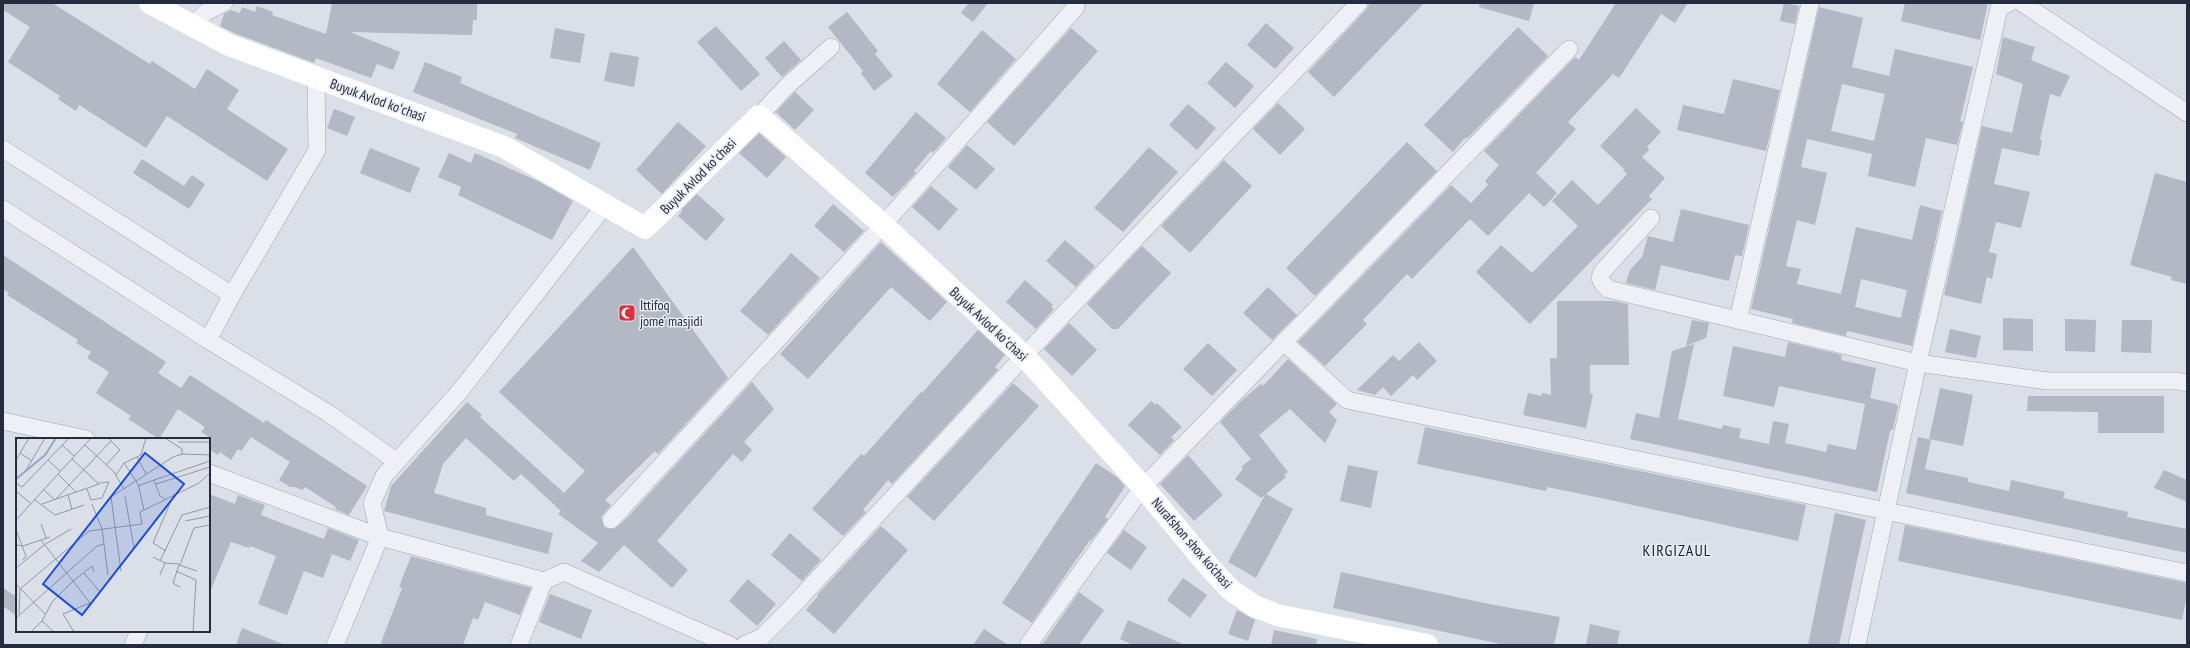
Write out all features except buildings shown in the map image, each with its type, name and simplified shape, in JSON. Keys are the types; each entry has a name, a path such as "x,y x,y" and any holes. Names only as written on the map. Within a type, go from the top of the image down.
{"street":[{"name":"Buyuk Avlod koʻchasi","path":"150,3 229,45 504,147 606,204 645,228 759,116 883,225 1024,356 1143,487"},
{"path":"192,26 206,12 224,3"},
{"path":"744,645 762,637 787,612 1024,356 1359,3"},
{"path":"1738,320 1810,3"},
{"path":"1857,645 1918,363 1999,8 2009,3"},
{"path":"2022,3 2187,113"},
{"path":"611,520 883,225 1076,7"},
{"path":"759,116 787,86 832,47"},
{"path":"1028,645 1143,487 1569,49"},
{"path":"208,340 232,295 317,150 316,77"},
{"path":"3,149 232,295"},
{"path":"335,645 380,537 372,503 384,476 396,460 460,392 606,204"},
{"path":"3,209 208,340 328,413 396,460"},
{"path":"1651,218 1602,272 1600,278 1608,289 1918,363 2047,381 2177,381 2187,384"},
{"path":"1284,342 1347,400 2187,573"},
{"path":"3,421 81,438"},
{"path":"210,472 380,537 544,581 564,572 730,645"},
{"name":"Nurafshon shox ko'chasi","path":"1143,487 1220,579 1241,598 1254,606 1277,615 1427,645"},
{"path":"519,645 544,581"},
{"path":"133,645 139,632"}],"place":[{"name":"Ittifoq jome’ masjidi","path":"627,313"}],"district":[{"name":"KIRGIZAUL","path":"1677,550"}]}
